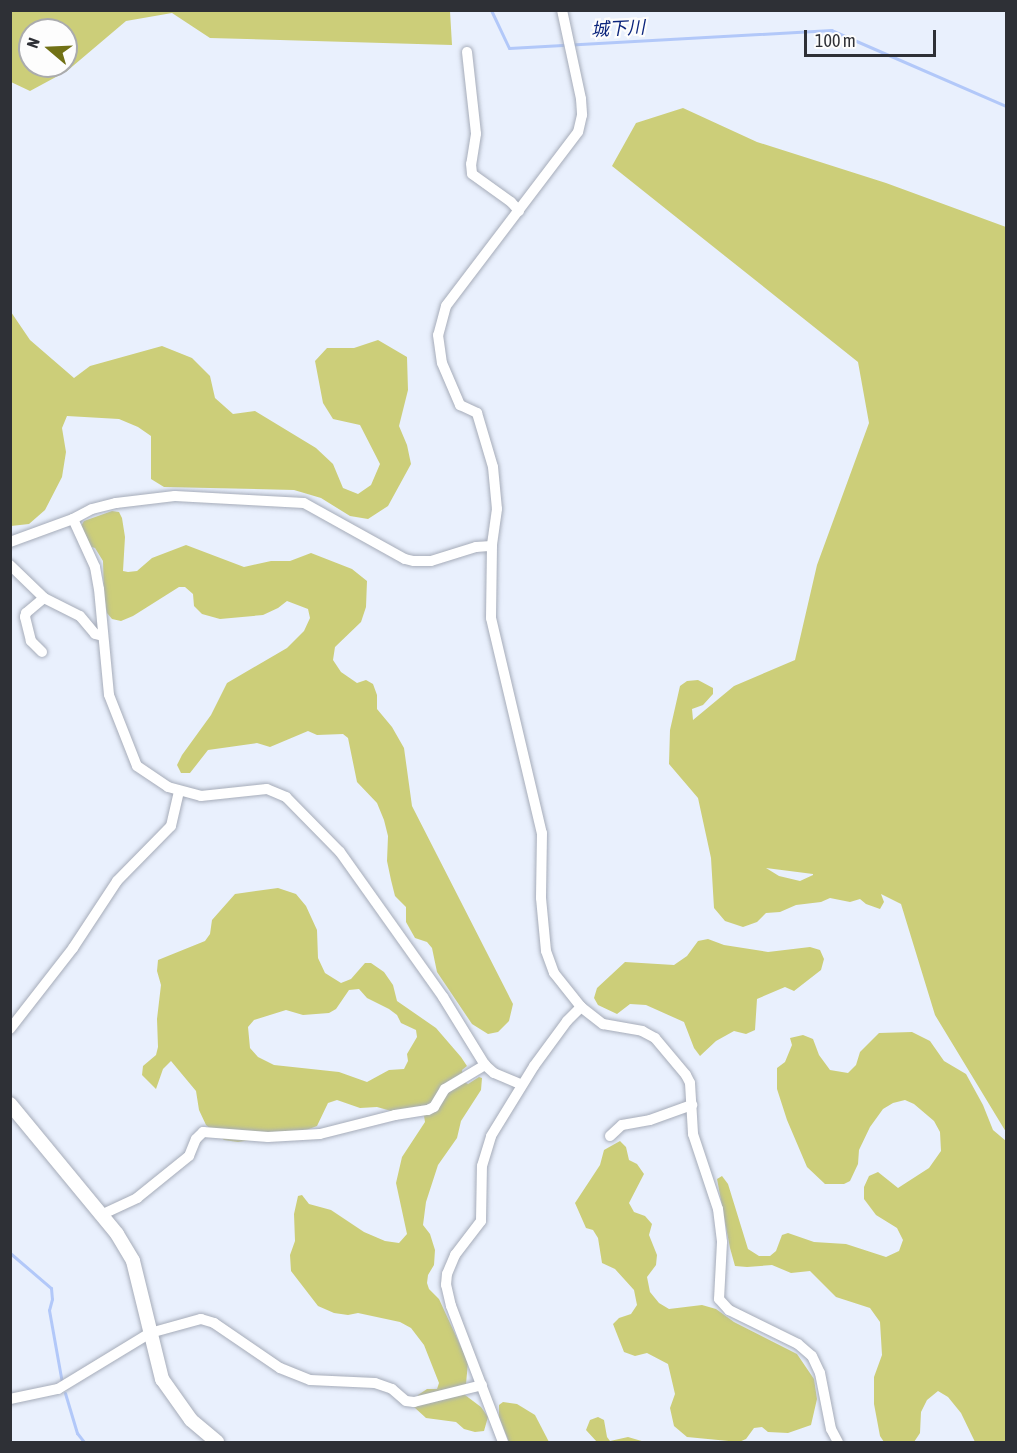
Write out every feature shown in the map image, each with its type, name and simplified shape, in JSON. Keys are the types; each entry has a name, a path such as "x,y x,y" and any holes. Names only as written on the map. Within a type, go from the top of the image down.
{"street":[{"path":"562,10 581,99 582,115 578,132 446,306 438,334 442,363 460,405 477,413 493,467 497,509 492,546 491,618 542,833 541,898 546,951 554,973 581,1007 603,1024 642,1031 660,1041 680,1065 690,1083 693,1134 718,1209 722,1242 719,1299 729,1310 798,1344 812,1356 820,1373 831,1428 838,1443"},
{"path":"467,52 477,134 471,164 472,174 511,202 519,212"},
{"path":"10,542 73,519 92,509 116,503 175,496 290,501 318,509 405,559 414,561 431,561 476,547 492,546"},
{"path":"73,519 95,567 109,695 137,766 154,780 179,791 201,796 267,789 286,797 340,852 443,997 485,1065 494,1073 522,1085"},
{"path":"10,565 44,598 80,616 95,634 104,636"},
{"path":"42,652 31,641 25,617 26,613 44,598"},
{"path":"10,1029 73,948 117,881 171,826 179,791"},
{"path":"502,1443 483,1385 451,1306 446,1285 447,1274 455,1255 481,1221 484,1154 491,1136 522,1085 567,1021 581,1007"},
{"path":"103,1214 137,1198 189,1156 196,1139 203,1132 268,1137 320,1134 394,1115 428,1110 434,1107 445,1089 485,1065"},
{"path":"10,1104 103,1214 133,1261 162,1379 191,1420 216,1443"},
{"path":"610,1136 622,1125 650,1120 692,1105"},
{"path":"10,1399 57,1389 150,1333 201,1318 214,1323 280,1368 310,1380 375,1383 392,1389 406,1401 414,1402 483,1385"}],"green space":[{"path":"10,11 450,11 452,45 210,38 172,13 126,21 78,62 78,18 18,18 18,78 54,78 30,91 11,82"},
{"path":"683,108 757,142 886,183 1006,227 1006,1132 935,1015 901,904 881,894 884,902 880,909 860,899 850,902 830,898 821,902 796,905 780,912 766,913 757,922 743,927 725,921 714,908 711,858 698,798 669,764 670,730 680,686 687,681 698,680 713,688 713,694 703,705 692,709 693,720 734,686 795,660 817,565 869,423 858,362 612,166 636,123","holes":["766,868 813,874 800,881 779,876"]},
{"path":"11,312 30,340 74,378 90,366 162,346 192,358 210,376 215,398 233,414 255,411 316,448 333,464 343,488 358,494 371,485 380,464 360,425 333,419 323,403 315,361 327,348 354,348 378,340 407,357 408,390 399,426 407,445 411,464 388,506 368,519 350,516 321,498 294,490 164,487 151,479 151,436 138,427 119,419 67,416 62,428 66,452 62,477 45,510 29,524 11,526"},
{"path":"112,511 119,512 122,518 125,537 123,571 137,571 152,558 186,545 244,567 271,561 290,561 311,553 352,569 367,581 366,607 361,622 335,647 333,660 341,672 357,683 366,680 373,684 377,695 377,709 392,727 404,748 412,806 513,1004 509,1021 498,1032 488,1034 472,1024 437,972 432,948 427,942 415,938 406,922 406,907 395,896 391,880 387,861 388,836 384,820 377,803 357,782 348,738 343,734 317,735 308,731 270,747 257,743 208,750 190,773 181,773 177,765 182,755 211,715 227,683 287,648 304,631 310,618 308,609 287,601 263,615 220,619 202,614 194,606 193,594 185,587 179,587 133,616 121,621 112,619 107,613 104,596 103,561 95,548 86,545 78,531 84,521"},
{"path":"278,888 296,894 306,906 317,930 318,958 325,973 341,983 351,979 365,963 371,963 384,972 393,985 397,1001 436,1028 461,1057 467,1066 462,1070 464,1082 468,1084 479,1077 482,1078 481,1090 461,1121 457,1138 438,1165 426,1202 423,1225 430,1234 435,1250 434,1265 428,1275 427,1283 429,1289 439,1299 468,1362 465,1395 481,1407 488,1417 484,1431 475,1432 464,1429 456,1422 426,1418 414,1407 418,1395 427,1389 437,1389 439,1383 424,1345 411,1328 400,1322 358,1313 348,1315 334,1313 318,1306 291,1271 290,1255 295,1241 294,1214 298,1196 302,1195 309,1204 331,1210 364,1232 385,1241 399,1243 407,1234 396,1183 402,1157 425,1122 424,1116 409,1116 377,1107 360,1108 337,1100 328,1103 317,1126 301,1132 238,1142 224,1140 206,1125 199,1110 196,1091 171,1061 163,1069 156,1089 142,1075 143,1066 156,1055 158,1047 157,1019 161,985 157,971 158,960 205,941 210,934 212,920 235,894","holes":["359,989 367,998 389,1009 397,1015 401,1023 416,1030 417,1037 407,1054 408,1061 404,1069 389,1070 367,1082 339,1072 274,1065 258,1057 250,1048 248,1027 254,1020 286,1010 303,1015 329,1013 336,1009 349,990"]},
{"path":"708,939 724,945 768,952 810,947 820,950 824,959 821,970 794,991 785,987 757,999 755,1030 746,1034 734,1031 716,1041 700,1056 694,1048 684,1022 646,1005 630,1004 617,1014 598,1005 594,998 597,988 625,962 674,965 687,956 698,941"},
{"path":"912,1032 930,1041 944,1061 966,1074 983,1105 993,1130 1006,1141 1006,1442 975,1442 961,1413 948,1397 938,1391 927,1400 921,1412 920,1433 914,1442 884,1442 880,1436 874,1404 874,1377 882,1355 880,1322 870,1308 836,1297 810,1271 791,1273 772,1265 735,1266 730,1248 717,1179 722,1176 728,1184 748,1249 759,1256 770,1256 776,1251 782,1235 788,1233 814,1242 846,1244 886,1257 899,1251 903,1240 897,1228 876,1215 864,1199 864,1187 869,1176 878,1172 898,1188 929,1168 941,1151 940,1132 934,1121 914,1104 905,1100 893,1103 883,1109 870,1127 859,1150 858,1164 850,1181 844,1184 825,1184 807,1167 787,1120 777,1089 777,1068 785,1062 792,1045 790,1038 803,1035 813,1039 819,1055 830,1070 848,1073 856,1065 860,1052 879,1033"},
{"path":"620,1141 626,1147 629,1160 637,1164 644,1174 629,1203 634,1212 645,1216 652,1224 649,1235 657,1255 656,1265 647,1277 650,1292 659,1303 669,1309 702,1305 716,1309 734,1322 797,1354 814,1379 817,1399 811,1425 788,1433 768,1432 762,1427 754,1428 746,1439 739,1442 687,1437 674,1426 670,1408 675,1394 668,1364 647,1353 635,1356 624,1352 613,1324 619,1318 631,1314 637,1305 634,1290 615,1269 602,1263 598,1238 593,1230 586,1228 575,1203 600,1165 604,1150"},
{"path":"503,1402 517,1404 535,1415 549,1442 509,1442 499,1417 499,1405"},
{"path":"598,1417 604,1420 610,1441 628,1437 645,1442 597,1442 586,1430 590,1420"}],"waterway":[{"name":"城下川","path":"491,10 509,48 831,30 1006,106"},
{"path":"10,1253 51,1288 52,1299 49,1310 62,1383"},
{"path":"65,1393 77,1433 84,1442"}]}
